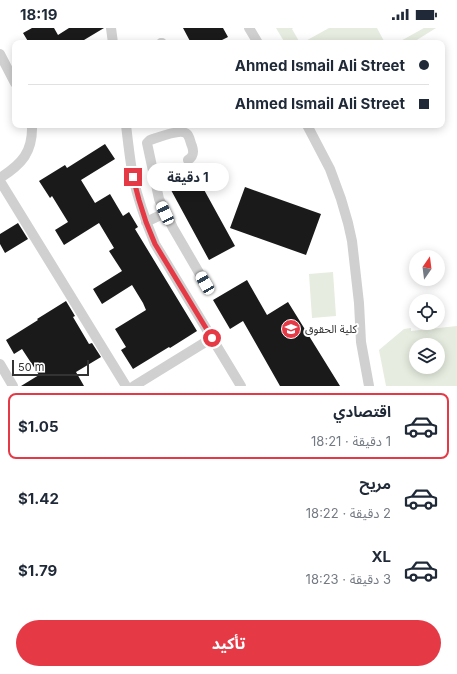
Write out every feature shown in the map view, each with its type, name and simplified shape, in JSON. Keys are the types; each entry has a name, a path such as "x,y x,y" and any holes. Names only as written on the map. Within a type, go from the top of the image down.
{"street":[{"path":"110,28 112,40"},
{"path":"249,28 256,40"},
{"path":"0,54 12,77"},
{"path":"0,178 14,169 25,156 31,141 32,128"},
{"path":"126,128 133,177 146,222 155,244 241,386"},
{"path":"309,128 330,169 348,223 353,248 362,342 369,386"},
{"path":"188,160 193,155 193,149 188,135 185,132 148,141 147,145 159,199 173,228 205,283"},
{"path":"0,181 126,386"},
{"path":"146,222 165,213"},
{"path":"134,386 212,338"},
{"path":"0,364 13,386"}],"shaded area":[{"path":"276,28 293,28 292,29 298,40 283,40"},
{"path":"329,28 377,28 383,40 307,40"},
{"path":"424,28 436,28 417,40 402,40"},
{"path":"333,272 336,316 312,318 309,274"},
{"path":"457,326 457,386 386,386 379,350 404,329 409,328 409,330 445,330 445,327"}],"building":[{"path":"32,28 54,28 58,35 69,28 104,28 84,40 27,40 23,33"},
{"path":"183,28 223,28 228,37 222,40 189,40"},
{"path":"105,144 115,159 81,180 95,203 110,194 123,216 129,212 138,227 135,229 197,331 133,369 121,350 126,347 115,329 146,310 143,303 132,285 102,304 93,289 122,271 109,251 114,248 99,223 64,245 55,230 68,222 52,196 50,198 39,181 65,165 67,168"},
{"path":"188,166 191,166 235,246 209,260 165,179"},
{"path":"245,187 321,214 306,255 230,228"},
{"path":"18,223 28,239 5,253 0,244 0,234"},
{"path":"247,280 267,315 288,302 340,386 280,386 243,321 230,329 213,300"},
{"path":"66,301 75,316 73,317 89,344 92,343 101,357 76,372 84,386 21,386 39,375 22,349 14,354 6,340"}],"place":[{"name":"كلية الحقوق","path":"291,329"}],"route":[{"path":"133,177 146,222 155,244 212,338"}]}
